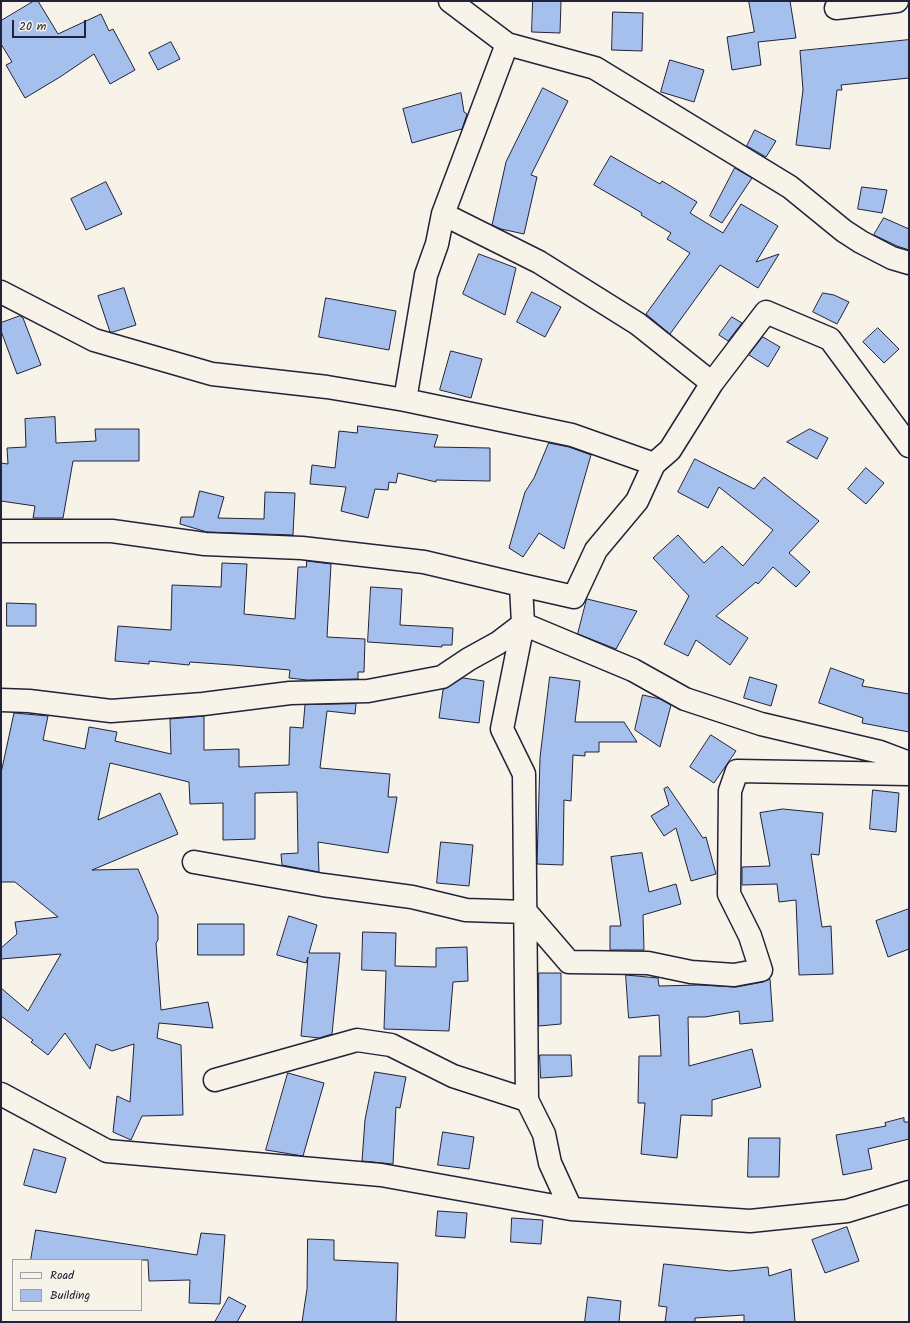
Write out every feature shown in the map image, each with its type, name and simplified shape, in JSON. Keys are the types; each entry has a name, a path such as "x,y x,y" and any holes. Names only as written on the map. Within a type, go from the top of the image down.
{"street":[{"path":"450,1 507,44 595,68 790,187 844,231 861,242 892,258 909,263"},
{"path":"836,8 897,1"},
{"path":"405,400 426,274 437,244 443,214 507,44"},
{"path":"443,214 539,262 612,307 638,324 712,383"},
{"path":"1,292 94,340 212,374 326,387 405,400 572,436 654,464"},
{"path":"1,531 112,531 205,544 302,548 424,562 574,597 596,550 637,501 654,464 670,450 712,383 766,312 830,339 909,446"},
{"path":"522,584 523,624 502,729 524,774 527,1100 544,1134 550,1163 571,1209"},
{"path":"1,700 29,701 111,711 203,704 290,693 368,691 442,677 469,659 498,643 523,624"},
{"path":"523,624 633,670 685,698 761,724 880,752 909,763"},
{"path":"194,862 323,885 412,897 466,910 526,912 569,962 648,963 691,972 734,975 761,970 750,936 729,894 730,791 737,771 909,774"},
{"path":"215,1080 357,1040 390,1045 453,1076 527,1100"},
{"path":"1,1094 107,1151 381,1175 571,1209 750,1221 847,1211 909,1192"}],"building":[{"path":"34,1 38,1 58,34 101,14 109,31 113,29 135,70 110,84 94,54 25,98 6,65 12,62 1,44 1,21"},
{"path":"533,1 561,1 560,33 532,32"},
{"path":"749,1 790,1 796,38 758,42 761,65 732,70 727,37 754,32"},
{"path":"613,12 643,13 642,51 612,50"},
{"path":"909,40 909,78 841,85 842,90 837,90 830,149 796,145 803,90 800,51"},
{"path":"171,42 180,59 158,70 149,53"},
{"path":"670,60 704,70 694,102 661,92"},
{"path":"543,88 568,101 531,175 537,177 524,234 501,229 492,225 506,162"},
{"path":"461,93 464,112 467,114 462,129 412,143 403,109"},
{"path":"755,130 776,141 766,157 747,146"},
{"path":"611,156 660,184 662,181 697,202 690,213 723,233 741,204 778,226 756,262 779,254 758,288 720,265 670,334 646,314 690,253 667,239 671,233 641,215 642,213 594,185"},
{"path":"735,168 752,178 722,223 710,216"},
{"path":"106,182 122,214 86,230 71,199"},
{"path":"862,187 887,190 882,213 858,209"},
{"path":"884,218 909,229 909,250 874,235"},
{"path":"479,254 516,268 505,315 463,294"},
{"path":"124,288 136,325 110,332 98,296"},
{"path":"532,292 561,307 545,337 517,322"},
{"path":"823,293 834,295 849,302 837,324 813,312"},
{"path":"326,298 396,311 389,350 319,337"},
{"path":"20,316 23,318 41,365 17,374 1,331 1,323"},
{"path":"732,317 742,323 728,341 719,335"},
{"path":"878,328 899,349 884,363 863,342"},
{"path":"763,337 780,347 768,367 749,355"},
{"path":"451,351 482,359 471,398 440,390"},
{"path":"55,417 56,443 96,441 95,429 139,429 139,461 73,461 63,518 33,518 35,506 1,501 1,463 8,464 7,448 26,447 25,419"},
{"path":"358,426 438,435 434,447 490,448 490,481 436,480 436,482 398,473 396,483 389,482 388,490 375,489 368,518 341,511 346,487 310,484 312,465 335,468 339,431 357,433"},
{"path":"810,429 828,438 817,459 787,442"},
{"path":"549,443 569,447 591,455 564,549 539,533 523,557 509,548 525,492 534,478"},
{"path":"695,459 754,489 764,477 819,521 789,553 810,572 796,587 773,567 758,584 756,582 716,616 748,638 730,665 696,640 688,656 664,644 689,596 653,558 678,535 704,563 722,546 743,566 773,530 719,487 708,508 678,492"},
{"path":"866,468 884,483 866,504 848,489"},
{"path":"200,491 224,497 218,518 264,519 265,492 295,493 293,535 207,532 180,524 181,517 193,517"},
{"path":"307,561 331,564 327,637 365,639 364,672 358,672 358,679 307,680 289,678 290,670 190,662 189,665 149,661 149,664 115,661 118,626 171,630 172,585 221,587 222,563 247,564 244,614 295,619 298,567 306,567"},
{"path":"371,587 402,589 400,625 453,628 452,645 442,645 442,647 368,642"},
{"path":"587,599 637,611 616,649 578,634"},
{"path":"7,603 36,604 36,626 7,626"},
{"path":"831,668 864,680 862,686 909,694 909,732 862,723 863,718 819,703"},
{"path":"550,677 580,681 575,722 624,722 637,742 599,742 599,752 585,752 585,756 573,755 571,801 564,800 563,865 537,864 540,758"},
{"path":"750,677 777,685 771,706 744,698"},
{"path":"463,678 484,681 479,723 439,718 443,690"},
{"path":"643,695 660,699 671,705 660,747 635,730"},
{"path":"356,704 355,714 327,711 320,768 390,774 388,797 397,797 388,853 318,842 319,872 282,865 281,854 298,853 297,792 255,793 255,839 223,840 223,803 190,804 189,782 110,763 98,820 160,793 178,834 92,870 138,869 158,916 158,940 156,943 161,1010 208,1002 213,1028 159,1023 157,1038 181,1045 183,1115 142,1116 131,1140 113,1132 117,1096 130,1102 134,1044 112,1051 96,1044 90,1069 65,1033 48,1055 31,1042 33,1040 1,1016 1,988 28,1011 61,954 1,959 1,948 17,934 15,922 58,917 15,882 1,882 1,773 14,713 48,716 43,740 85,749 89,727 117,732 115,741 171,754 170,719 204,716 204,750 239,749 239,767 289,765 290,727 303,728 305,705"},
{"path":"711,735 736,751 714,783 690,767"},
{"path":"668,787 703,838 706,837 716,874 691,881 676,828 664,836 651,816 669,805 664,789"},
{"path":"873,790 899,793 896,832 870,829"},
{"path":"783,809 823,813 819,855 811,854 822,927 831,926 833,974 799,975 796,900 779,902 777,884 742,885 742,867 770,866 760,813"},
{"path":"441,842 473,845 469,886 437,883"},
{"path":"642,853 649,892 676,884 681,904 643,915 644,950 610,950 610,926 621,926 611,857"},
{"path":"909,909 909,949 888,957 876,921"},
{"path":"289,916 317,925 309,953 340,953 332,1034 319,1038 301,1036 308,957 306,963 277,955"},
{"path":"198,924 244,924 244,955 198,955"},
{"path":"363,932 396,933 395,966 436,967 436,948 467,947 468,981 453,982 449,1031 384,1029 386,971 362,970"},
{"path":"539,973 561,973 561,1024 539,1026"},
{"path":"626,975 658,978 659,986 699,985 736,987 763,982 770,979 773,1021 740,1024 739,1011 705,1017 688,1017 689,1066 752,1049 761,1087 712,1100 712,1116 681,1115 677,1158 641,1154 645,1103 638,1103 639,1056 661,1056 659,1015 629,1018"},
{"path":"540,1055 571,1055 572,1076 541,1078"},
{"path":"375,1072 406,1077 400,1108 396,1107 393,1164 362,1161 365,1120"},
{"path":"288,1073 324,1083 303,1156 266,1150"},
{"path":"904,1118 904,1122 909,1122 909,1139 868,1149 872,1169 843,1175 836,1135 886,1126 885,1123"},
{"path":"443,1132 474,1137 469,1169 438,1165"},
{"path":"749,1138 780,1138 779,1177 748,1177"},
{"path":"34,1149 66,1158 56,1193 24,1185"},
{"path":"438,1211 467,1213 465,1238 436,1236"},
{"path":"512,1218 543,1220 541,1244 511,1242"},
{"path":"847,1227 859,1261 825,1273 812,1240"},
{"path":"36,1230 197,1255 201,1233 225,1235 220,1304 189,1303 190,1280 149,1281 148,1260 31,1259"},
{"path":"308,1239 334,1240 334,1260 398,1263 396,1322 302,1322 307,1289"},
{"path":"664,1264 730,1271 768,1267 769,1276 791,1269 795,1322 744,1322 744,1315 695,1318 695,1322 665,1322 667,1307 659,1306"},
{"path":"229,1297 246,1306 237,1322 215,1322"},
{"path":"588,1297 621,1301 619,1322 585,1322"}]}
